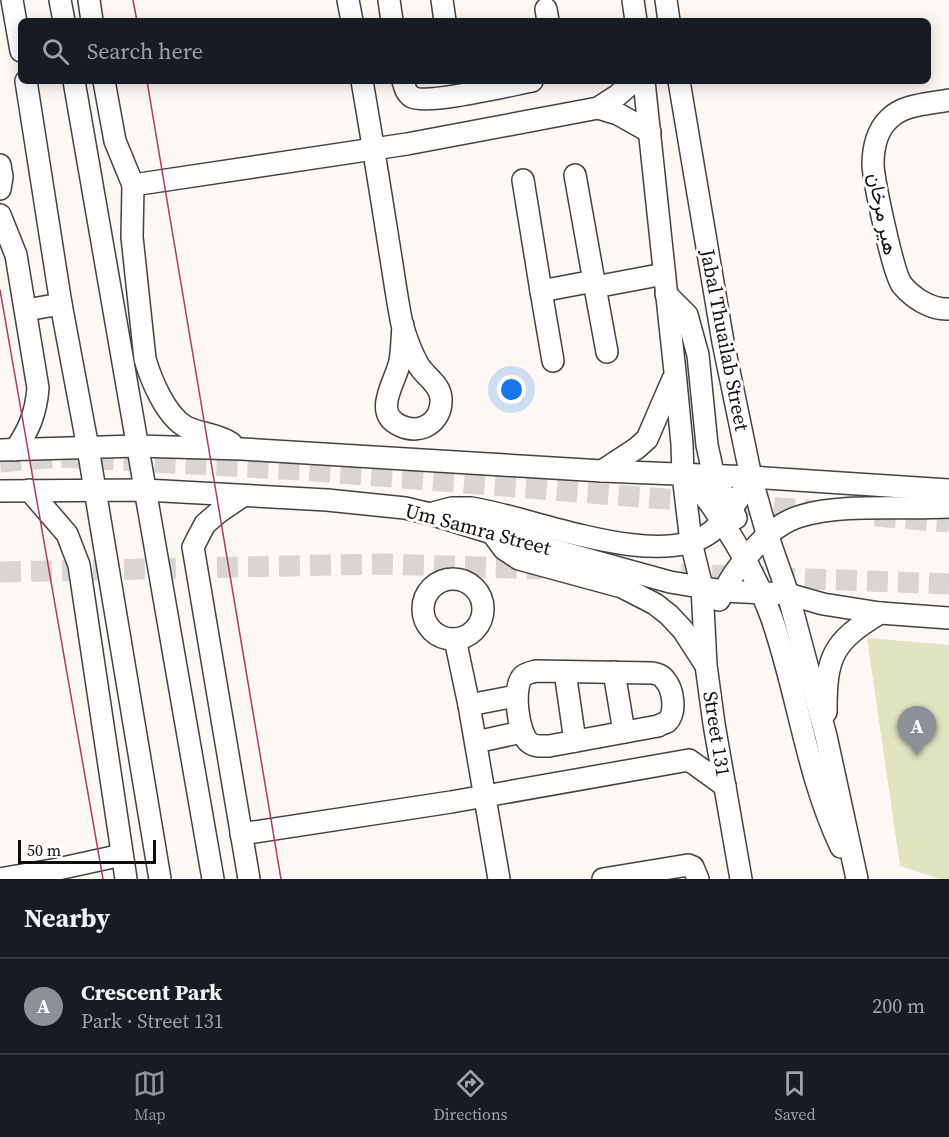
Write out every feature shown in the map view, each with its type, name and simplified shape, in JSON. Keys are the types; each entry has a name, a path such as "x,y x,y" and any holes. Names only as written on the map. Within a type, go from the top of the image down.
{"street":[{"path":"12,0 18,34"},
{"path":"60,0 63,18"},
{"path":"88,0 91,18"},
{"path":"348,0 351,18"},
{"path":"389,0 392,18"},
{"path":"442,0 445,18"},
{"path":"633,0 636,18"},
{"path":"666,0 669,18"},
{"path":"26,84 160,879"},
{"path":"75,84 213,879"},
{"path":"105,84 115,141 133,185 132,237 145,359 149,374 164,402 184,426 221,437 242,449"},
{"path":"363,84 403,325"},
{"path":"404,84 405,90 410,96 428,100 456,88 499,84"},
{"path":"133,185 374,149 598,108 631,84"},
{"path":"644,84 691,542 713,589 735,572 768,537 799,516 828,510 949,507"},
{"name":"Jabal Thuailab Street","path":"680,84 723,342 751,477 768,537 788,594"},
{"name":"هير مرخان","path":"949,100 903,109 889,118 879,132 873,166 892,261 901,283 913,296 928,305 949,309"},
{"path":"598,108 618,114 650,132"},
{"path":"0,165 2,177 0,189"},
{"path":"575,175 607,352"},
{"path":"523,180 553,361"},
{"path":"0,215 16,255 38,388 29,428 8,450"},
{"path":"542,291 594,284 665,284"},
{"path":"665,284 687,315 695,345 707,445 714,477 727,516 749,555 776,632 828,819 856,879"},
{"path":"26,310 62,304"},
{"path":"602,471 647,439 666,400 675,372"},
{"path":"8,450 137,446 242,449 949,490"},
{"path":"683,475 727,516"},
{"path":"430,514 452,508 471,508 620,544 655,546 691,542 709,533 727,516 751,477"},
{"path":"29,490 66,534 79,565 126,879"},
{"name":"Um Samra Street","path":"0,491 145,490 327,500 405,508 670,582 713,589 788,594 823,604 880,613 949,618"},
{"path":"242,496 205,524 193,547 249,879"},
{"path":"492,533 504,549 519,559 622,587 655,604 683,630 706,665"},
{"path":"749,555 788,594 826,736 856,879"},
{"name":"Street 131","path":"713,589 704,642 706,665 741,879"},
{"path":"826,736 826,686 835,650 847,636 880,613"},
{"path":"456,639 499,879"},
{"path":"529,672 614,672 660,675 669,686 673,704 673,713 667,722 658,726 574,741 537,746 529,743 522,732 516,696 517,686 522,677 529,672"},
{"path":"565,672 574,741"},
{"path":"614,672 624,732"},
{"path":"469,705 516,696"},
{"path":"241,834 485,796 689,760 714,724"},
{"path":"476,742 522,732"},
{"path":"188,734 224,736"},
{"path":"689,760 725,786"},
{"path":"0,879 122,855"},
{"path":"603,879 688,865 693,867 698,879"}],"green space":[{"path":"867,638 949,645 949,879 940,879 900,866"}],"tunnel":[{"path":"0,462 61,457 303,470 703,502"},
{"path":"743,505 817,511"},
{"path":"875,516 949,522"},
{"path":"0,572 382,564 542,569"},
{"path":"681,574 949,584"}],"tram line":[{"path":"133,0 136,18"},
{"path":"148,84 281,879"},
{"path":"0,290 103,879"}],"place":[{"name":"Crescent Park","path":"917,756"}]}
